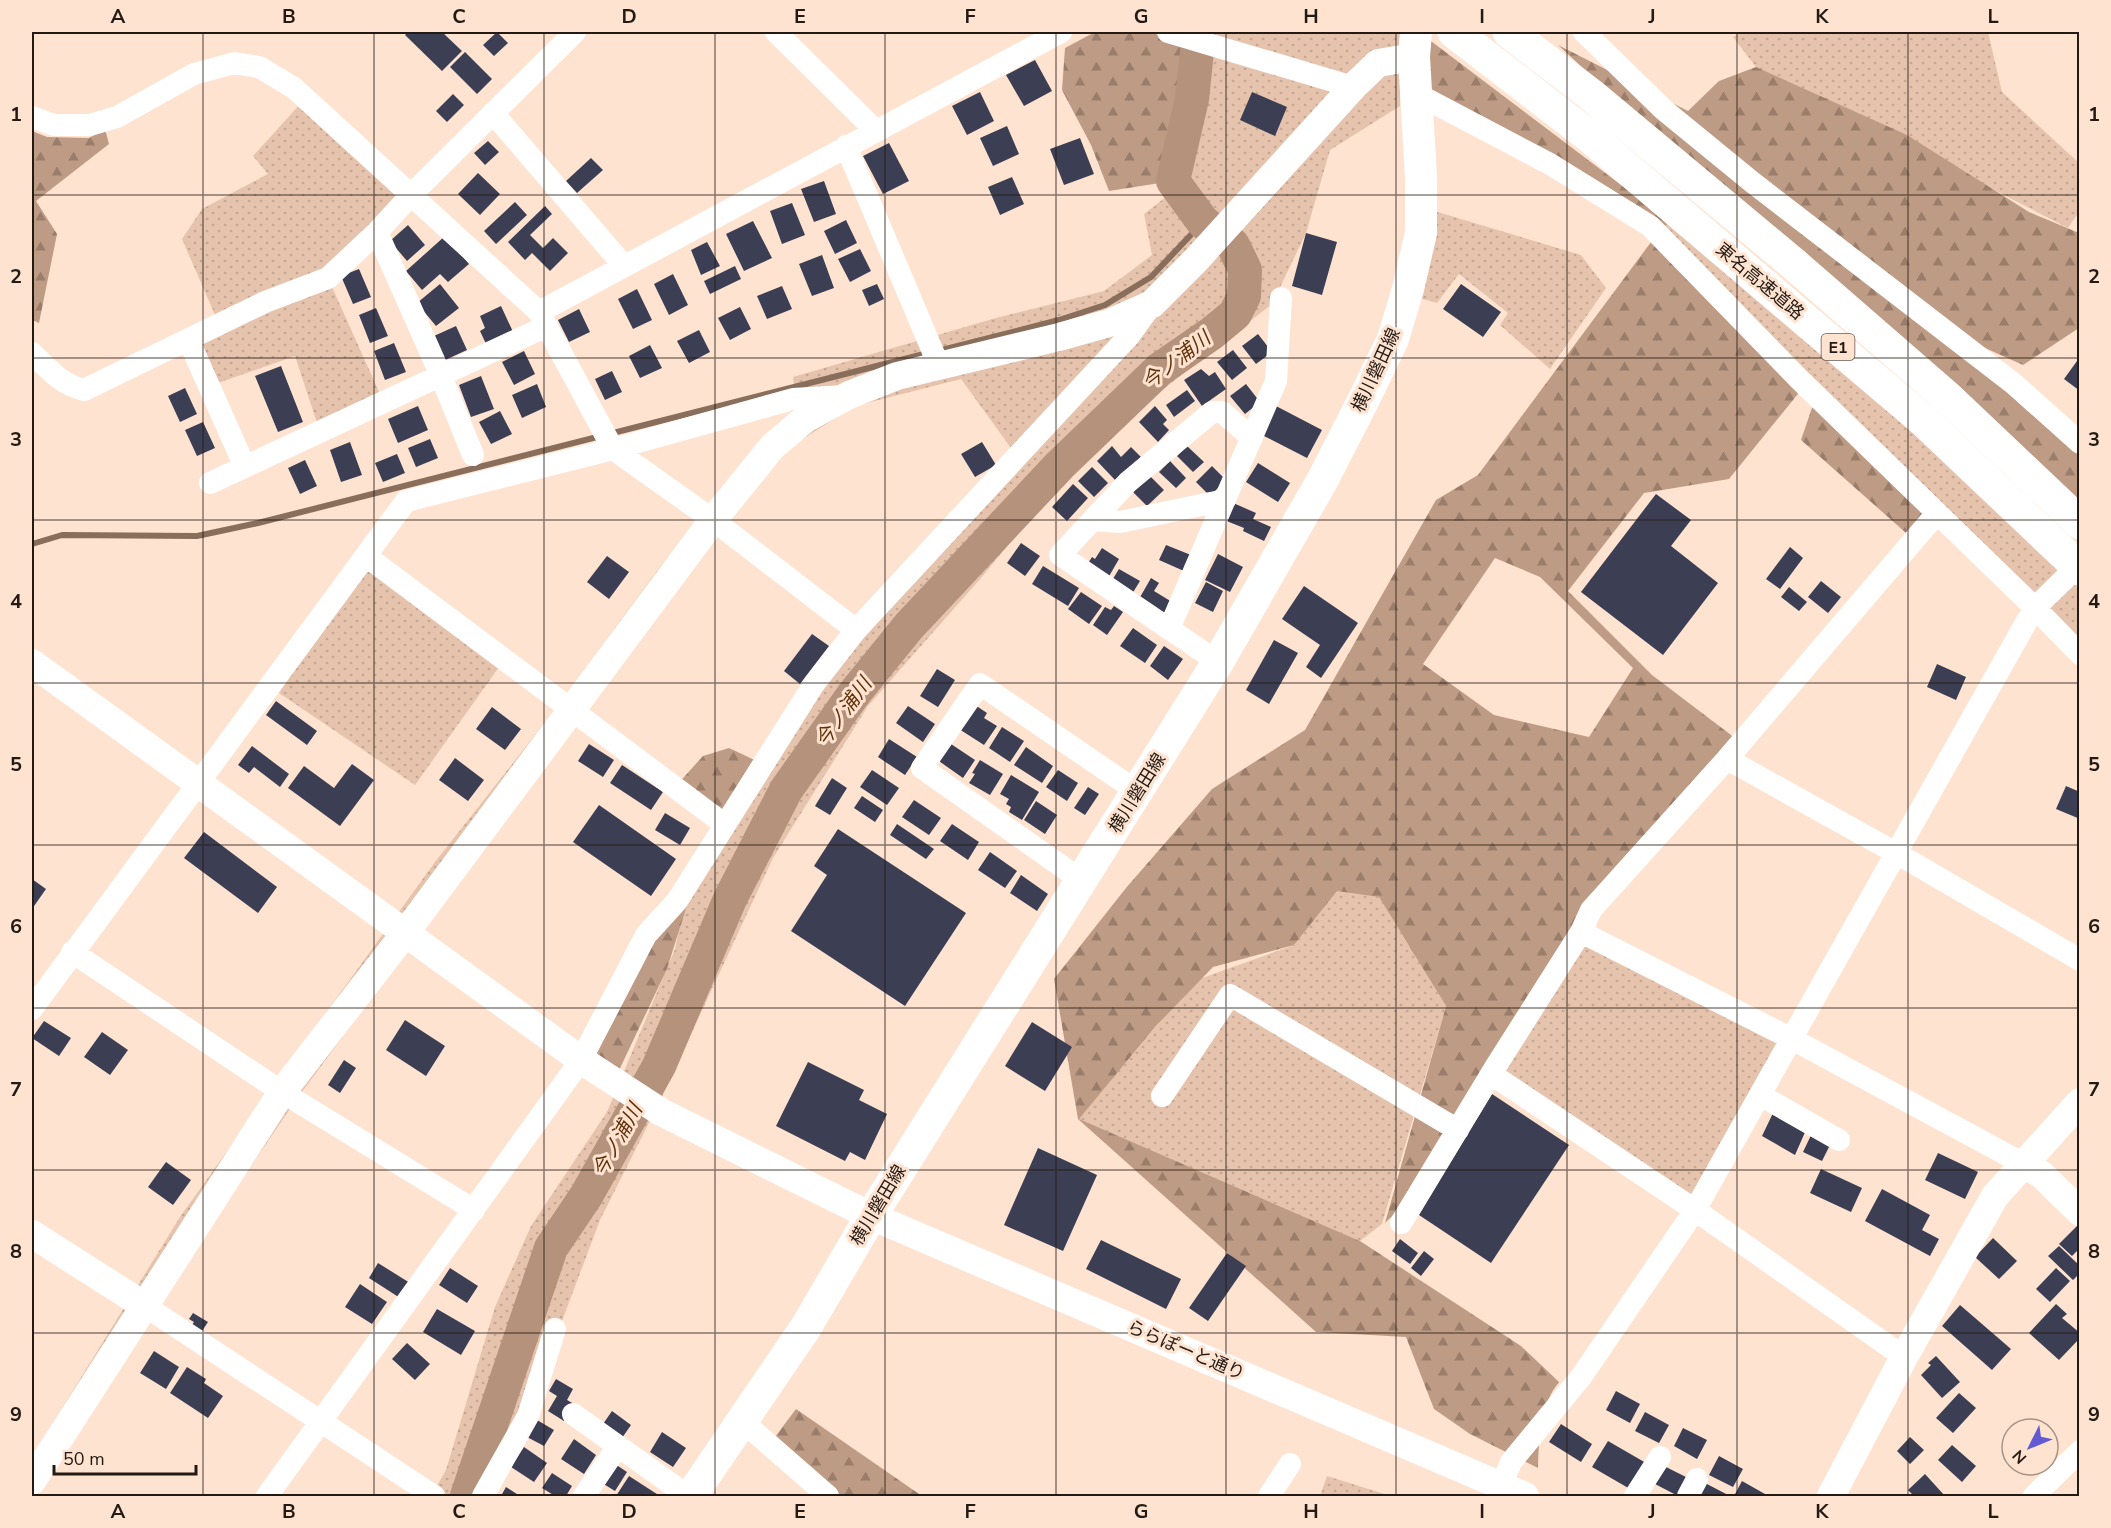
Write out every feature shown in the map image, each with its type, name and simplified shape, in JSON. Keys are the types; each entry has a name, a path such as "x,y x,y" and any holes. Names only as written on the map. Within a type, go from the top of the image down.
{"highway":[{"name":"東名高速道路","path":"1454,32 1588,136 1924,421 2079,569"},
{"name":"東名高速道路","path":"1509,32 1590,94 1795,265 1948,398 2079,523"}],"main road":[{"name":"横川磐田線","path":"689,1497 806,1327 871,1216 1218,662 1322,481 1393,339 1408,290 1421,233 1415,44"}],"street":[{"path":"32,353 58,378 71,387 84,390 265,302 328,278 377,232 411,195 575,32"},
{"path":"776,32 875,130"},
{"path":"210,483 441,376 543,319 624,266 1061,32"},
{"path":"1584,32 1682,124 1752,182 2014,384 2079,443"},
{"path":"1173,33 1353,87"},
{"path":"267,1497 580,1060 646,935 677,901 814,684 856,630 1129,336 1152,304 1196,260 1353,87 1378,63 1415,44"},
{"path":"32,117 54,124 90,125 117,117 194,74 234,63 260,67 294,88 543,319 613,449 713,520 856,630"},
{"path":"1417,94 1550,164 1650,226 1800,380 1937,513 2039,604 2079,654"},
{"path":"494,113 624,266"},
{"path":"846,146 939,366"},
{"path":"377,232 441,376 473,455"},
{"path":"1169,629 1276,381 1281,298"},
{"path":"32,1481 282,1092 406,932 713,520 772,447 805,419 849,395 897,376 1109,322 1152,304"},
{"path":"188,339 245,467"},
{"path":"32,1009 406,501 613,449 793,399 849,395"},
{"path":"1218,662 1060,555 1128,482 1212,412 1222,412 1252,438"},
{"path":"1093,520 1120,522 1225,500"},
{"path":"1401,1224 1491,1074 1581,932 1591,910 1727,759 1937,513"},
{"path":"366,556 724,824"},
{"path":"1508,1493 1511,1462 1581,1377 1695,1210 2028,619 2039,604 2079,564"},
{"name":"ららぽーと通り","path":"32,663 580,1060 661,1112 871,1216 1508,1493"},
{"path":"1081,880 922,768 980,684 1138,792"},
{"path":"1727,759 1896,853 2079,960"},
{"path":"1581,932 1792,1039 2024,1164 2042,1175 2079,1212"},
{"path":"72,952 282,1092 474,1210"},
{"path":"1162,1096 1230,995 1458,1130"},
{"path":"1491,1074 1695,1210 1904,1357"},
{"path":"1760,1095 1839,1140"},
{"path":"1831,1497 1904,1357 1995,1196 2079,1102"},
{"path":"32,1234 433,1495"},
{"path":"483,1497 528,1416 555,1329"},
{"path":"573,1414 689,1497"},
{"path":"741,1420 828,1497"},
{"path":"584,1497 618,1446"},
{"path":"2034,1497 2079,1450"},
{"path":"1635,1497 1660,1457"},
{"path":"1269,1497 1290,1464"}],"shaded area":[{"path":"1199,32 1400,32 1400,106 1330,150 1306,233 1272,304 1086,450 981,578 868,706 773,858 660,1101 600,1220 524,1422 487,1496 431,1496 446,1470 495,1307 531,1226 607,1112 675,949 689,880 774,747 1011,448 961,379 855,406 779,454 554,751 296,1100 103,1384 32,1496 32,1457 180,1217 435,862 546,721 660,567 758,447 797,406 793,377 996,318 1104,291 1152,255 1144,214 1171,193 1197,56"},
{"path":"1741,32 1988,32 2002,92 2079,163 2079,212 2068,228 1756,67 1733,37"},
{"path":"302,102 411,195 328,278 384,403 320,432 295,356 218,383 188,339 219,324 182,239 202,209 268,174 253,156"},
{"path":"1421,207 1581,255 1606,288 1550,369 1500,325 1508,313 1459,274 1437,303 1419,298"},
{"path":"1670,222 1953,464 2079,588 2079,658 1657,233"},
{"path":"366,556 499,667 415,785 279,693"},
{"path":"1337,890 1379,897 1446,1006 1382,1224 1360,1241 1078,1119 1165,1016 1202,978 1294,945"},
{"path":"1581,932 1779,1040 1693,1198 1496,1066"},
{"path":"1327,1476 1391,1496 1320,1496"}],"green space":[{"path":"1095,32 1154,33 1172,40 1197,56 1173,181 1109,191 1091,145 1062,90 1065,48"},
{"path":"1419,32 1670,222 1657,233 1802,389 1729,479 1644,493 1568,591 1652,675 1735,740 1622,874 1424,1185 1385,1223 1446,1006 1379,897 1337,891 1294,945 1213,967 1156,1026 1079,1119 1360,1241 1521,1346 1559,1382 1544,1412 1538,1468 1470,1434 1434,1409 1406,1337 1316,1332 1078,1119 1054,979 1126,888 1212,789 1305,730 1436,500 1478,475 1657,234 1417,94","holes":["1495,558 1540,577 1633,668 1589,737 1494,715 1423,664"]},
{"path":"1558,45 1688,111 1719,81 1756,67 1907,135 2029,212 2079,233 2079,328 2023,365 1985,348 2079,440 2079,525"},
{"path":"105,129 109,144 36,201 57,234 39,323 32,320 32,131 47,137 89,138"},
{"path":"1816,396 1937,513 1914,540 1801,440"},
{"path":"729,748 763,764 724,824 675,787 703,756"},
{"path":"688,902 667,969 613,1083 581,1060 646,935"},
{"path":"796,1409 922,1496 816,1496 769,1445"}],"building":[{"path":"408,32 442,32 462,51 442,71 405,35"},
{"path":"497,32 508,43 494,56 483,45"},
{"path":"465,52 492,79 477,94 450,67"},
{"path":"1035,60 1052,91 1024,106 1006,75"},
{"path":"980,92 994,121 967,135 952,106"},
{"path":"1252,92 1287,107 1275,136 1240,120"},
{"path":"453,94 464,105 447,122 436,111"},
{"path":"1007,126 1019,154 993,166 980,138"},
{"path":"1080,138 1094,174 1064,185 1050,149"},
{"path":"488,141 499,152 485,165 474,153"},
{"path":"889,143 909,181 883,194 863,156"},
{"path":"591,158 603,170 577,193 566,181"},
{"path":"478,173 500,194 480,215 458,194"},
{"path":"1012,177 1024,204 1000,215 988,187"},
{"path":"824,181 836,214 814,222 801,189"},
{"path":"515,202 527,215 496,244 484,231"},
{"path":"792,203 805,235 782,244 770,211"},
{"path":"545,206 552,214 530,235 543,248 553,238 568,253 550,271 532,253 525,260 508,242"},
{"path":"846,220 857,243 835,254 824,231"},
{"path":"753,221 772,258 744,271 726,234"},
{"path":"408,225 425,245 407,261 390,241"},
{"path":"1306,233 1337,242 1322,295 1292,286"},
{"path":"445,236 469,264 448,282 440,274 422,290 406,271"},
{"path":"707,242 720,266 701,275 691,250"},
{"path":"860,249 871,271 850,282 838,259"},
{"path":"822,255 834,288 812,296 799,264"},
{"path":"735,266 741,279 710,294 704,281"},
{"path":"359,269 371,297 353,304 341,276"},
{"path":"673,274 688,305 669,315 654,284"},
{"path":"440,284 459,308 436,326 417,303"},
{"path":"877,284 884,299 869,306 862,290"},
{"path":"1461,284 1501,312 1483,337 1443,309"},
{"path":"782,286 792,309 767,319 757,296"},
{"path":"637,289 652,320 633,329 618,299"},
{"path":"501,306 514,334 487,346 480,331 485,328 480,316"},
{"path":"740,307 751,329 730,340 718,318"},
{"path":"376,308 388,336 370,343 359,315"},
{"path":"579,309 590,332 569,342 558,320"},
{"path":"456,326 467,350 445,360 434,336"},
{"path":"699,330 710,352 689,363 677,341"},
{"path":"1258,334 1272,352 1256,364 1242,346"},
{"path":"394,343 406,372 385,380 374,351"},
{"path":"650,345 662,368 640,378 629,356"},
{"path":"1233,350 1247,368 1232,380 1217,362"},
{"path":"524,351 535,374 514,385 502,362"},
{"path":"2077,361 2080,363 2080,391 2064,379"},
{"path":"281,366 303,422 278,432 255,376"},
{"path":"1201,369 1209,376 1215,372 1226,389 1202,406 1184,380"},
{"path":"612,371 622,392 605,400 595,379"},
{"path":"481,376 494,409 471,417 459,385"},
{"path":"537,384 546,407 522,418 512,395"},
{"path":"1246,384 1260,402 1245,414 1230,396"},
{"path":"185,388 197,414 180,422 168,396"},
{"path":"1187,390 1195,401 1174,417 1166,405"},
{"path":"418,406 428,430 398,443 388,419"},
{"path":"1155,406 1167,420 1163,424 1169,430 1158,442 1139,422"},
{"path":"1276,406 1322,430 1307,458 1262,435"},
{"path":"500,411 512,434 491,444 479,422"},
{"path":"203,422 215,448 197,456 185,430"},
{"path":"430,439 438,458 416,467 408,448"},
{"path":"350,442 362,475 341,482 330,450"},
{"path":"982,442 996,465 975,477 961,454"},
{"path":"1112,446 1121,457 1131,447 1141,457 1115,480 1097,461"},
{"path":"1187,446 1204,462 1193,472 1177,456"},
{"path":"397,454 405,473 383,482 375,463"},
{"path":"305,460 317,486 300,494 288,468"},
{"path":"1170,461 1186,478 1176,488 1159,472"},
{"path":"1258,463 1290,483 1278,502 1246,482"},
{"path":"1212,466 1226,480 1210,496 1196,482"},
{"path":"1092,467 1108,483 1094,497 1078,481"},
{"path":"1150,476 1164,490 1147,506 1133,492"},
{"path":"1073,484 1088,498 1067,521 1052,507"},
{"path":"1656,494 1691,520 1671,546 1718,583 1663,655 1581,592"},
{"path":"1231,502 1256,513 1253,519 1271,527 1264,541 1243,531 1244,528 1224,520"},
{"path":"1021,543 1040,556 1025,576 1007,563"},
{"path":"1166,545 1191,555 1184,571 1159,560"},
{"path":"1790,547 1803,558 1780,589 1766,579"},
{"path":"1102,548 1119,559 1108,578 1087,565 1092,557 1095,559"},
{"path":"1218,554 1243,567 1230,592 1205,580"},
{"path":"607,556 629,572 609,599 587,582"},
{"path":"1043,566 1079,588 1068,606 1032,584"},
{"path":"1119,569 1140,581 1132,594 1111,582"},
{"path":"1151,578 1159,583 1154,591 1172,602 1165,614 1139,599"},
{"path":"1821,581 1841,597 1828,613 1808,597"},
{"path":"1206,582 1223,591 1213,612 1195,603"},
{"path":"1304,586 1358,623 1321,678 1306,667 1320,645 1282,619"},
{"path":"1789,587 1807,602 1799,611 1781,597"},
{"path":"1081,592 1102,606 1089,624 1068,609"},
{"path":"1114,606 1123,612 1107,635 1093,625 1105,607 1111,610"},
{"path":"1133,628 1157,645 1145,663 1120,646"},
{"path":"812,634 829,646 800,684 784,671"},
{"path":"1274,640 1298,653 1269,704 1246,690"},
{"path":"1164,646 1183,659 1168,680 1150,666"},
{"path":"1937,664 1966,677 1956,700 1927,687"},
{"path":"937,669 955,680 938,707 920,696"},
{"path":"276,701 317,731 307,745 266,715"},
{"path":"975,705 987,713 984,718 997,726 984,745 959,729"},
{"path":"908,706 935,724 923,742 896,723"},
{"path":"492,707 521,729 505,750 476,729"},
{"path":"1002,727 1024,741 1010,762 989,748"},
{"path":"889,739 917,757 905,775 878,757"},
{"path":"948,742 975,760 963,778 936,759"},
{"path":"589,744 614,760 603,777 578,761"},
{"path":"252,746 289,774 280,787 254,767 249,773 238,765"},
{"path":"1026,747 1053,766 1042,783 1014,765"},
{"path":"455,758 484,780 468,801 439,780"},
{"path":"980,760 1003,774 990,795 969,783"},
{"path":"352,764 374,780 340,826 288,788 304,766 334,788"},
{"path":"622,765 663,792 651,810 610,783"},
{"path":"872,770 899,788 887,805 860,787"},
{"path":"1058,770 1078,783 1067,801 1046,787"},
{"path":"1011,775 1039,792 1022,820 1009,812 1011,807 1006,804 1009,799 1000,794"},
{"path":"832,778 847,788 830,815 815,806"},
{"path":"2066,786 2080,792 2080,819 2056,809"},
{"path":"1088,787 1099,794 1085,815 1074,808"},
{"path":"862,796 883,810 875,822 854,808"},
{"path":"914,800 941,818 929,835 902,817"},
{"path":"1036,801 1057,815 1045,834 1024,820"},
{"path":"599,805 676,859 651,896 573,842"},
{"path":"665,813 690,828 680,845 655,830"},
{"path":"897,824 934,849 926,859 890,835"},
{"path":"952,824 979,842 968,860 940,841"},
{"path":"838,829 966,913 905,1006 791,931 827,875 814,866"},
{"path":"204,832 277,887 258,913 184,858"},
{"path":"990,852 1017,871 1005,888 978,870"},
{"path":"1021,875 1048,894 1037,911 1010,893"},
{"path":"32,879 46,889 32,909"},
{"path":"405,1020 445,1046 426,1076 386,1050"},
{"path":"44,1021 71,1038 59,1056 32,1038"},
{"path":"1032,1022 1072,1047 1045,1091 1005,1066"},
{"path":"102,1032 128,1050 110,1075 84,1057"},
{"path":"344,1060 356,1068 340,1093 328,1085"},
{"path":"808,1062 864,1090 859,1100 887,1114 865,1160 850,1152 845,1161 776,1126"},
{"path":"1492,1094 1569,1145 1491,1263 1419,1215"},
{"path":"1774,1111 1806,1130 1795,1155 1762,1136"},
{"path":"1814,1129 1833,1139 1822,1161 1803,1152"},
{"path":"1038,1148 1097,1175 1063,1251 1004,1225"},
{"path":"1938,1153 1978,1172 1965,1199 1925,1180"},
{"path":"166,1162 191,1180 173,1205 148,1187"},
{"path":"1821,1169 1862,1188 1851,1212 1810,1193"},
{"path":"1882,1189 1930,1215 1922,1230 1939,1239 1930,1256 1865,1221"},
{"path":"2077,1226 2080,1229 2080,1248 2072,1256 2059,1244"},
{"path":"1993,1238 2017,1261 1999,1279 1975,1257"},
{"path":"1400,1239 1418,1253 1410,1264 1392,1251"},
{"path":"1101,1240 1181,1279 1166,1309 1086,1269"},
{"path":"2059,1246 2080,1266 2080,1273 2073,1280 2048,1256"},
{"path":"1424,1251 1434,1259 1421,1276 1411,1268"},
{"path":"1227,1253 1246,1266 1208,1321 1189,1308"},
{"path":"378,1263 410,1283 400,1298 369,1278"},
{"path":"450,1268 478,1286 467,1303 439,1285"},
{"path":"2056,1268 2070,1281 2050,1302 2036,1289"},
{"path":"360,1284 387,1302 372,1324 345,1307"},
{"path":"2056,1304 2067,1314 2062,1318 2080,1333 2080,1338 2059,1360 2029,1333"},
{"path":"1960,1305 2011,1349 1992,1370 1942,1326"},
{"path":"437,1309 475,1331 461,1355 423,1332"},
{"path":"193,1313 208,1322 202,1331 192,1325 194,1322 189,1319"},
{"path":"407,1343 430,1364 415,1380 392,1359"},
{"path":"154,1351 179,1367 166,1389 140,1373"},
{"path":"1936,1356 1960,1382 1942,1398 1921,1375 1931,1365 1928,1363"},
{"path":"187,1367 206,1379 204,1383 223,1396 208,1418 170,1393"},
{"path":"556,1379 573,1389 567,1400 574,1404 564,1421 548,1411 557,1396 549,1391"},
{"path":"1616,1391 1640,1404 1630,1423 1606,1410"},
{"path":"1959,1393 1976,1408 1953,1433 1936,1418"},
{"path":"612,1411 631,1425 622,1438 603,1424"},
{"path":"1645,1412 1669,1425 1659,1443 1635,1431"},
{"path":"537,1420 554,1430 544,1446 527,1437"},
{"path":"1561,1424 1592,1444 1581,1462 1549,1442"},
{"path":"1683,1428 1707,1440 1697,1459 1674,1446"},
{"path":"662,1432 686,1448 673,1467 650,1452"},
{"path":"1910,1437 1924,1450 1910,1464 1897,1451"},
{"path":"574,1439 596,1455 584,1474 561,1459"},
{"path":"1608,1441 1646,1463 1630,1489 1592,1467"},
{"path":"1952,1445 1976,1466 1962,1482 1938,1460"},
{"path":"524,1447 547,1463 534,1482 511,1467"},
{"path":"1719,1456 1743,1469 1733,1487 1709,1475"},
{"path":"615,1464 627,1472 615,1491 602,1483"},
{"path":"1664,1466 1688,1478 1678,1496 1655,1484"},
{"path":"552,1473 572,1486 566,1496 555,1496 542,1488"},
{"path":"1925,1474 1945,1496 1914,1496 1908,1490"},
{"path":"629,1476 660,1496 616,1496"},
{"path":"1742,1481 1765,1494 1764,1496 1734,1496"},
{"path":"1705,1483 1730,1496 1698,1496"},
{"path":"506,1487 520,1496 501,1496"}],"waterway":[{"name":"今ノ浦川","path":"467,1496 551,1248 586,1196 659,1066 730,899 786,790 853,695 909,626 1060,465 1160,369 1235,314 1244,296 1245,270 1233,245 1203,222 1173,181 1192,99 1199,32"},
{"path":"938,351 1059,320 1105,305 1151,277 1203,222"},
{"path":"32,544 62,535 197,536 258,523 928,353"}]}
